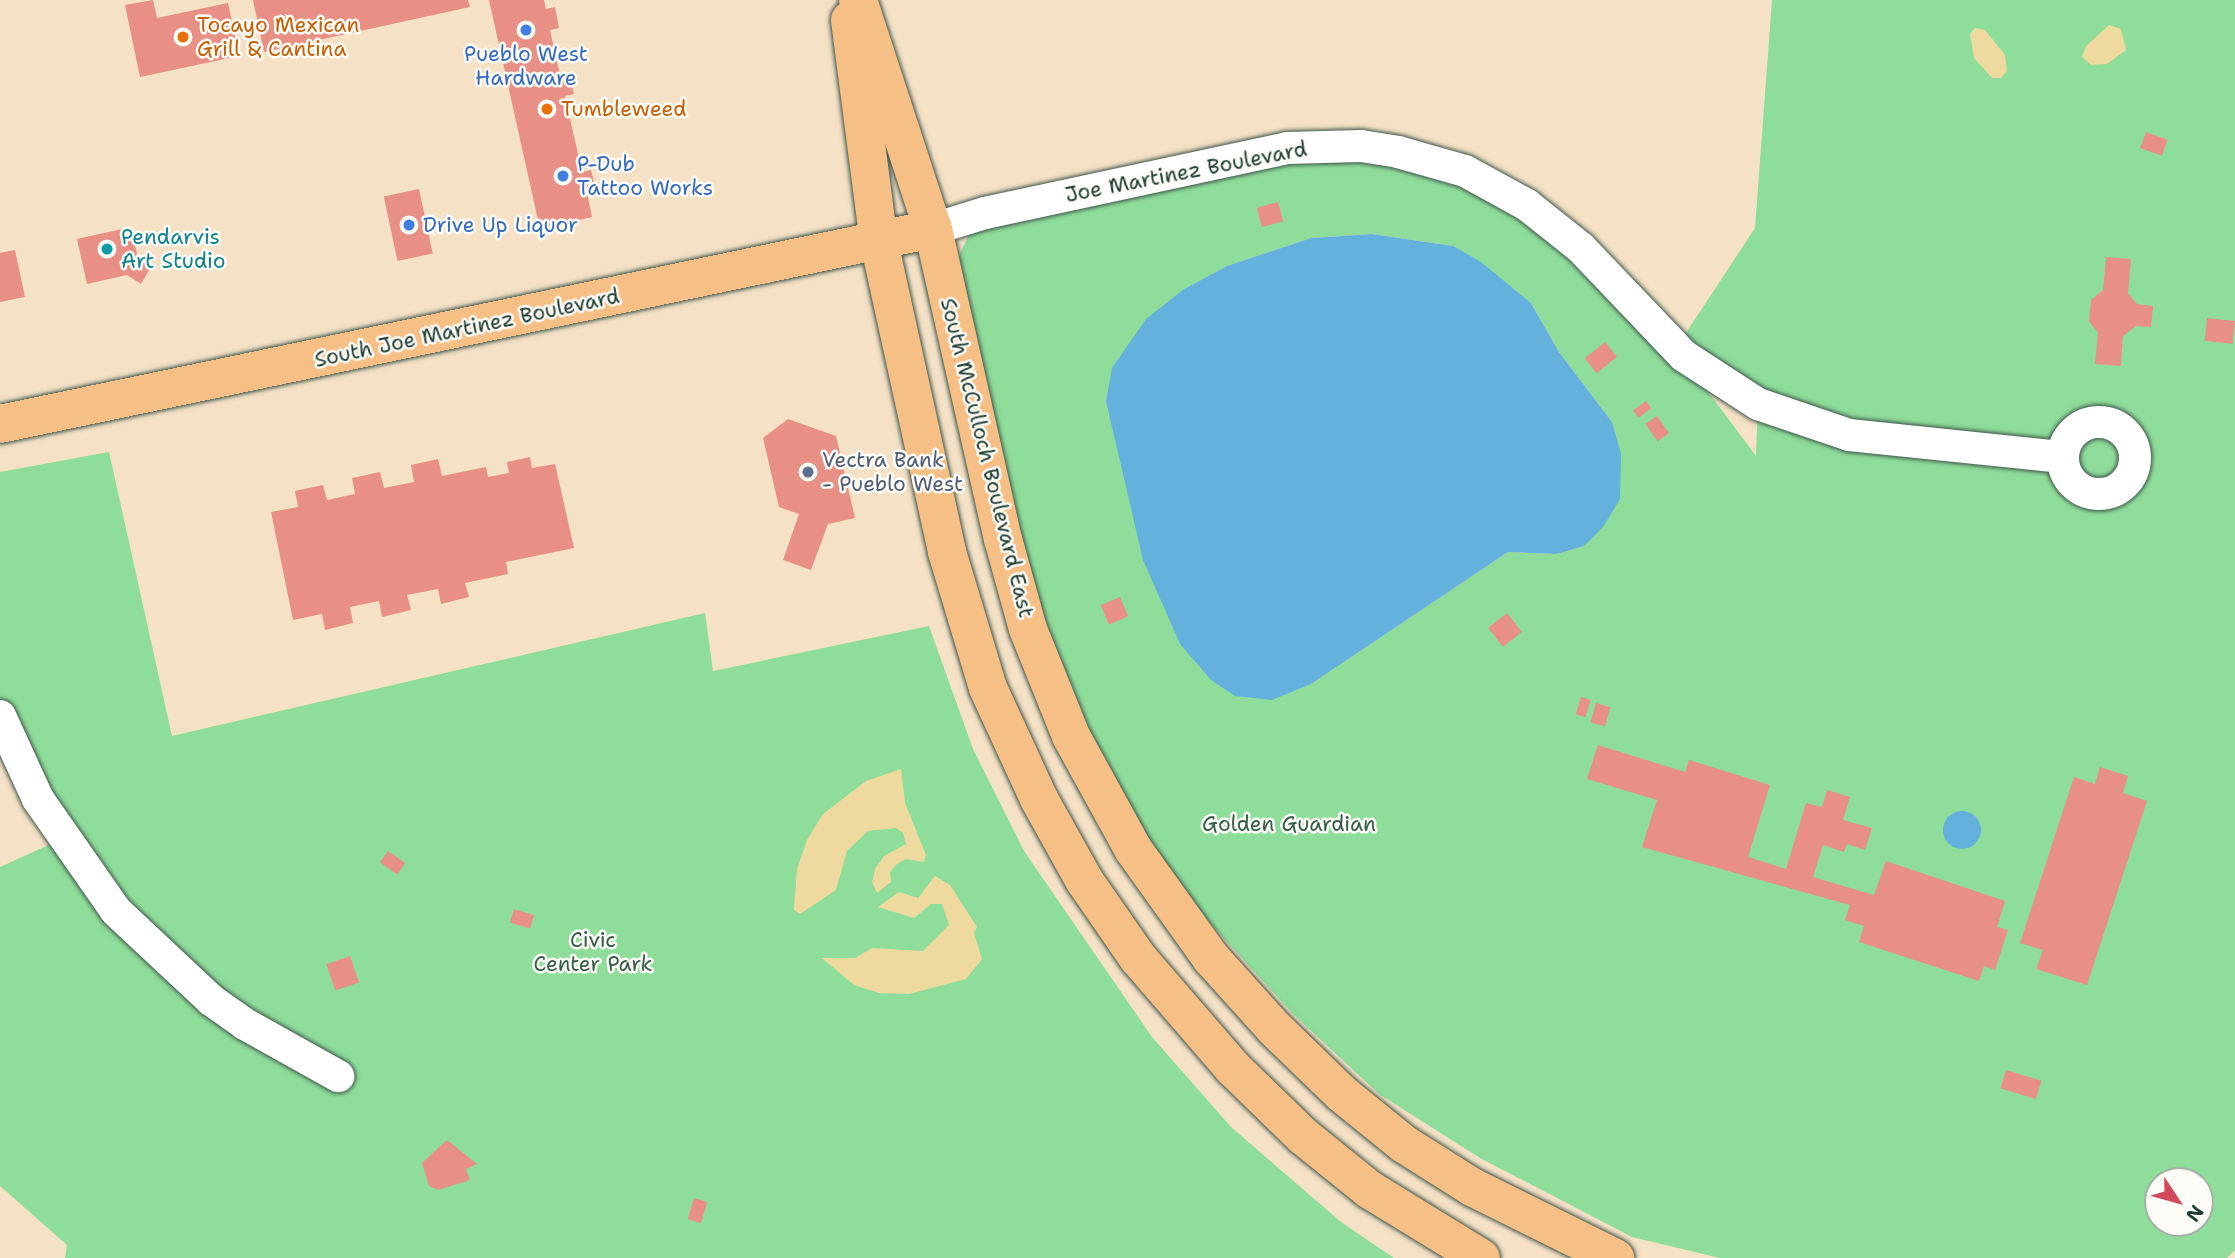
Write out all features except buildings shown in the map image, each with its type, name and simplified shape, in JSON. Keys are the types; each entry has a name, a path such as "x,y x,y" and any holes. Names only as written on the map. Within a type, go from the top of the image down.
{"main road":[{"path":"849,0 858,103 879,242 947,552 974,647 1009,738 1072,860 1167,995 1270,1105 1370,1190 1481,1258"},
{"name":"South McCulloch Boulevard East","path":"858,0 933,229 1003,538 1028,629 1066,725 1133,849 1226,975 1349,1100 1404,1144 1472,1187 1615,1258"},
{"name":"South Joe Martinez Boulevard","path":"0,424 933,229"}],"street":[{"name":"Joe Martinez Boulevard","path":"933,229 985,213 1287,148 1361,146 1398,152 1465,171 1527,205 1581,248 1684,356 1758,404 1857,436 2063,457"},
{"path":"0,716 38,799 116,911 211,1000 245,1024 338,1076"}],"green space":[{"name":"Golden Guardian","path":"1772,0 2235,0 2235,1250 2227,1258 1720,1258 1632,1237 1480,1158 1379,1094 1293,1014 1156,864 1073,720 1023,576 959,256 971,230 1299,156 1424,169 1479,190 1527,218 1646,337 1706,389 1756,456 1758,404 1682,339 1755,228","holes":["1372,234 1453,246 1531,303 1559,352 1612,422 1584,546 1557,554 1508,552 1311,684 1184,289 1227,266 1311,238"]},
{"name":"Civic Center Park","path":"109,452 172,736 705,613 713,671 929,626 973,749 1024,851 1152,1037 1231,1127 1341,1222 1394,1258 65,1258 67,1245 0,1186 0,867 62,839 0,716 0,472"}],"sand":[{"path":"2109,25 2121,29 2126,50 2107,64 2091,65 2082,57 2086,46"},
{"path":"1975,28 1985,30 2005,55 2007,71 2001,78 1992,78 1974,58 1970,34"},
{"path":"901,769 905,803 926,855 924,862 906,859 897,864 890,872 891,882 877,893 872,882 875,869 884,856 906,844 903,833 896,828 868,831 847,851 836,890 800,914 794,910 797,869 807,840 823,814 866,781"},
{"path":"935,876 950,885 977,927 974,933 982,959 966,979 909,994 879,993 854,985 822,958 855,958 872,948 923,951 949,925 942,904 931,904 914,918 878,907 899,892 918,898"}],"water":[{"path":"1372,234 1453,246 1481,262 1531,303 1559,352 1612,422 1621,454 1620,499 1603,527 1584,546 1557,554 1508,552 1311,684 1272,700 1235,696 1211,680 1180,644 1143,560 1106,401 1112,368 1146,319 1184,289 1227,266 1311,238"},
{"path":"1962,811 1976,816 1981,830 1976,844 1962,849 1948,844 1943,830 1948,816"}],"place":[{"name":"Pueblo West Hardware","path":"526,30"},
{"name":"Tocayo Mexican Grill & Cantina","path":"183,37"},
{"name":"Tumbleweed","path":"547,109"},
{"name":"P-Dub Tattoo Works","path":"563,176"},
{"name":"Drive Up Liquor","path":"409,225"},
{"name":"Pendarvis Art Studio","path":"107,249"},
{"name":"Vectra Bank - Pueblo West","path":"808,472"}]}
